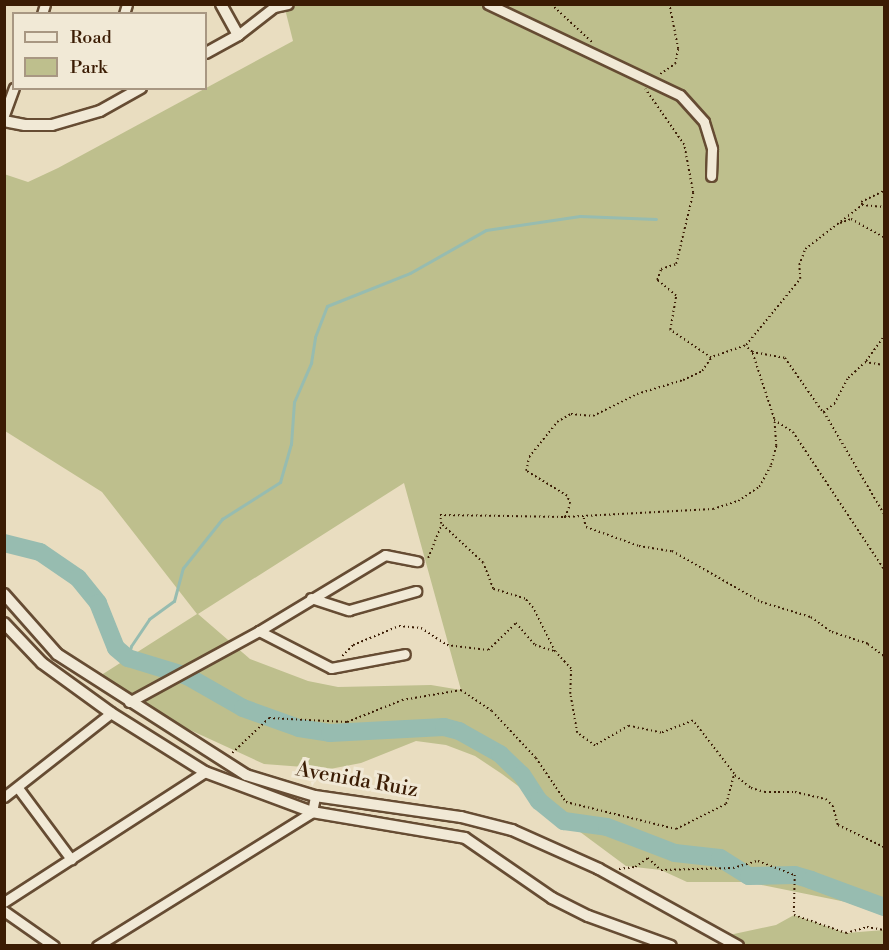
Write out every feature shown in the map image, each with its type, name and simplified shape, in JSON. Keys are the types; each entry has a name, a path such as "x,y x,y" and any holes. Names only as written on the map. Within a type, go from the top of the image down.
{"street":[{"path":"221,4 238,35"},
{"path":"207,52 238,35 274,7 288,4"},
{"path":"489,4 680,95 699,114 712,148 711,176"},
{"path":"4,115 13,90"},
{"path":"4,121 52,125 100,111 137,90"},
{"path":"129,702 259,632 311,598 385,555 417,561"},
{"path":"311,598 349,610 416,591"},
{"name":"Avenida Ruiz","path":"4,594 57,654 246,775 315,796 461,817 522,833 599,868 738,945"},
{"name":"Avenida Ruiz","path":"4,623 42,663 111,713 205,772 312,812 465,838 552,898 671,945"},
{"path":"259,632 331,668 405,654"},
{"path":"4,797 111,713"},
{"path":"4,902 205,772"},
{"path":"18,788 70,859"},
{"path":"96,945 312,812 315,796"},
{"path":"4,911 54,945"}],"path":[{"path":"551,4 599,48"},
{"path":"669,4 678,49 675,64 639,81 684,145 693,194 676,264 661,269 657,280 676,296 670,330 711,358"},
{"path":"564,518 570,504 567,496 526,471 529,457 557,422 571,414 593,416 637,394 688,378 702,371 711,358 745,346 800,279 799,265 805,249 862,205 861,202 885,191"},
{"path":"862,205 885,207"},
{"path":"836,224 851,219 885,237"},
{"path":"823,411 834,404 848,378 865,362 885,336"},
{"path":"745,346 752,352 785,358 823,411 885,514"},
{"path":"417,561 430,557 441,524 440,515 564,518 675,512 738,501 759,487 771,465 776,446 774,420 752,352"},
{"path":"865,362 885,365"},
{"path":"774,420 793,432 885,569"},
{"path":"583,517 586,527 639,546 672,551 761,602 811,617 832,632 868,644 885,656"},
{"path":"441,524 483,563 493,589 525,600 555,652 571,669 570,694 577,733 595,746 629,726 661,733 693,721 735,774 751,788 765,792 795,792 826,799 833,806 838,825 885,847"},
{"path":"331,668 353,645 399,626 421,628 447,645 489,650 516,623 535,645 555,652"},
{"path":"227,757 269,718 347,722 402,700 461,690 507,727 536,758 566,802 676,829 726,804 735,774"},
{"path":"616,870 635,867 648,858 661,870 733,868 758,861 795,875 794,915 846,933 867,927 885,930"}],"green space":[{"path":"284,5 884,5 884,916 846,902 747,882 687,882 661,870 626,866 502,774 475,756 446,745 416,741 361,763 330,769 264,764 129,702 92,681 197,614 102,492 5,431 4,174 28,182 202,90 207,90 207,87 293,41","holes":["404,483 461,690 431,685 338,687 308,681 250,659 198,614"]},
{"path":"794,915 846,933 884,930 884,945 728,945 720,937 776,925"}],"waterway":[{"path":"128,658 131,646 149,619 174,601 183,568 222,519 280,482 291,444 294,402 311,363 315,337 327,306 410,273 486,230 580,216 656,219"},
{"path":"4,543 40,552 78,578 98,603 116,648 128,658 187,676 243,708 299,728 330,733 444,727 459,731 500,754 522,775 539,801 564,821 607,827 675,853 720,858 749,876 795,875 884,907"}]}
